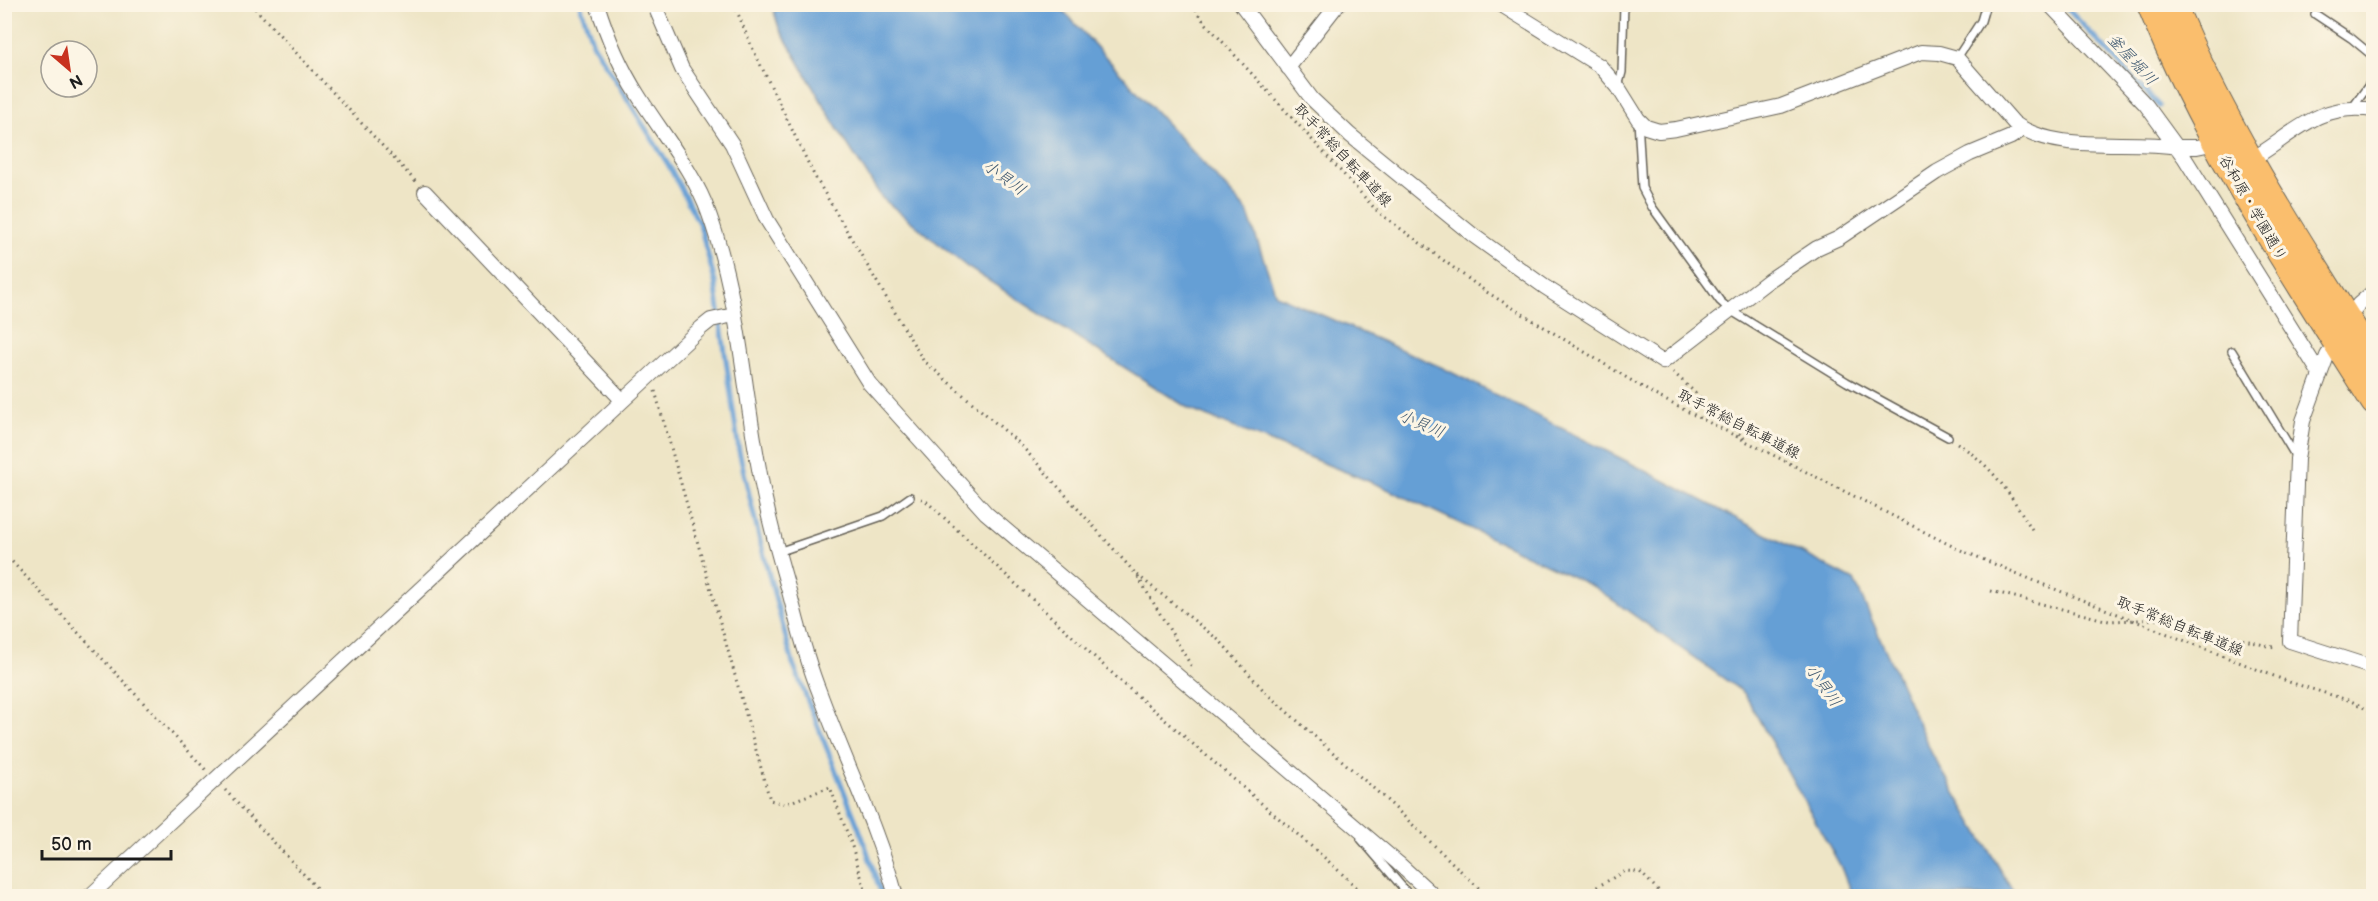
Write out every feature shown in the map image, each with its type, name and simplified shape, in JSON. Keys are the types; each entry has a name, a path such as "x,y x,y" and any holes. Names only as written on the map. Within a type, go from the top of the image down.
{"highway":[{"name":"谷和原・学園通り","path":"2150,4 2190,97 2227,140"},
{"name":"谷和原・学園通り","path":"2174,4 2206,79 2227,140 2241,166 2270,239 2341,330 2373,361"},
{"name":"谷和原・学園通り","path":"2341,330 2373,402"}],"street":[{"path":"597,4 607,38 632,85 683,164 709,212 725,267 750,420 778,552 818,690 886,860 896,897"},
{"path":"654,4 682,69 732,144 767,220 869,383 986,513 1398,863 1434,897"},
{"path":"1241,4 1312,99 1412,188 1545,287 1663,362 1730,310 1817,249 1839,238 1936,172 1970,154 2011,137 2023,129"},
{"path":"1288,68 1338,4"},
{"path":"1500,4 1600,66 1618,87 1638,119 1646,127 1659,131 1781,106 1921,52 1940,53 1957,58 2014,123 2023,129 2061,141 2197,147 2227,140"},
{"path":"2049,4 2146,105 2175,146 2320,374"},
{"path":"2241,166 2278,143 2307,121 2354,107 2373,110"},
{"path":"425,192 621,400"},
{"path":"2373,291 2359,304 2341,330 2320,374 2303,422 2297,459 2290,641 2373,668"},
{"path":"90,897 621,400 711,320 734,315"}],"lane":[{"path":"1618,87 1622,72 1624,4"},
{"path":"1957,58 1981,21 1986,4"},
{"path":"2314,14 2351,38 2373,57"},
{"path":"2354,107 2373,78"},
{"path":"1638,119 1642,188 1652,207 1720,301 1730,310 1847,382 1948,437"},
{"path":"2232,351 2297,459"},
{"path":"778,552 883,516 910,497"},
{"path":"1338,812 1410,897"}],"path":[{"path":"251,4 425,192"},
{"path":"734,4 750,43 814,175 923,360 1020,444 1135,573 1221,642 1266,693 1391,804 1487,897"},
{"name":"取手常総自転車道線","path":"1193,4 1200,17 1378,212 1485,291 1655,395 1956,548 2289,682 2351,701 2373,713"},
{"path":"1663,362 1749,443"},
{"path":"650,375 771,800 785,804 830,787 851,843 867,897"},
{"path":"1948,437 1979,458 2001,480 2033,531"},
{"path":"910,497 925,500 1126,686 1327,860 1366,897"},
{"path":"4,553 324,897"},
{"path":"1135,573 1196,672 1206,700"},
{"path":"1991,591 2109,621 2167,618 2271,647 2290,641"},
{"path":"1581,897 1625,871 1640,872 1664,897"}],"water":[{"name":"小貝川","path":"772,5 1058,5 1247,211 1276,295 1443,368 1854,580 1932,754 2016,896 1852,896 1841,867 1744,693 1594,587 1383,487 1191,410 967,267 882,198 837,128 779,28"}],"waterway":[{"path":"580,4 593,44 669,166 700,225 715,282 739,451 793,664 862,836 882,896"},
{"name":"釜屋堀川","path":"2063,4 2159,106"}]}
